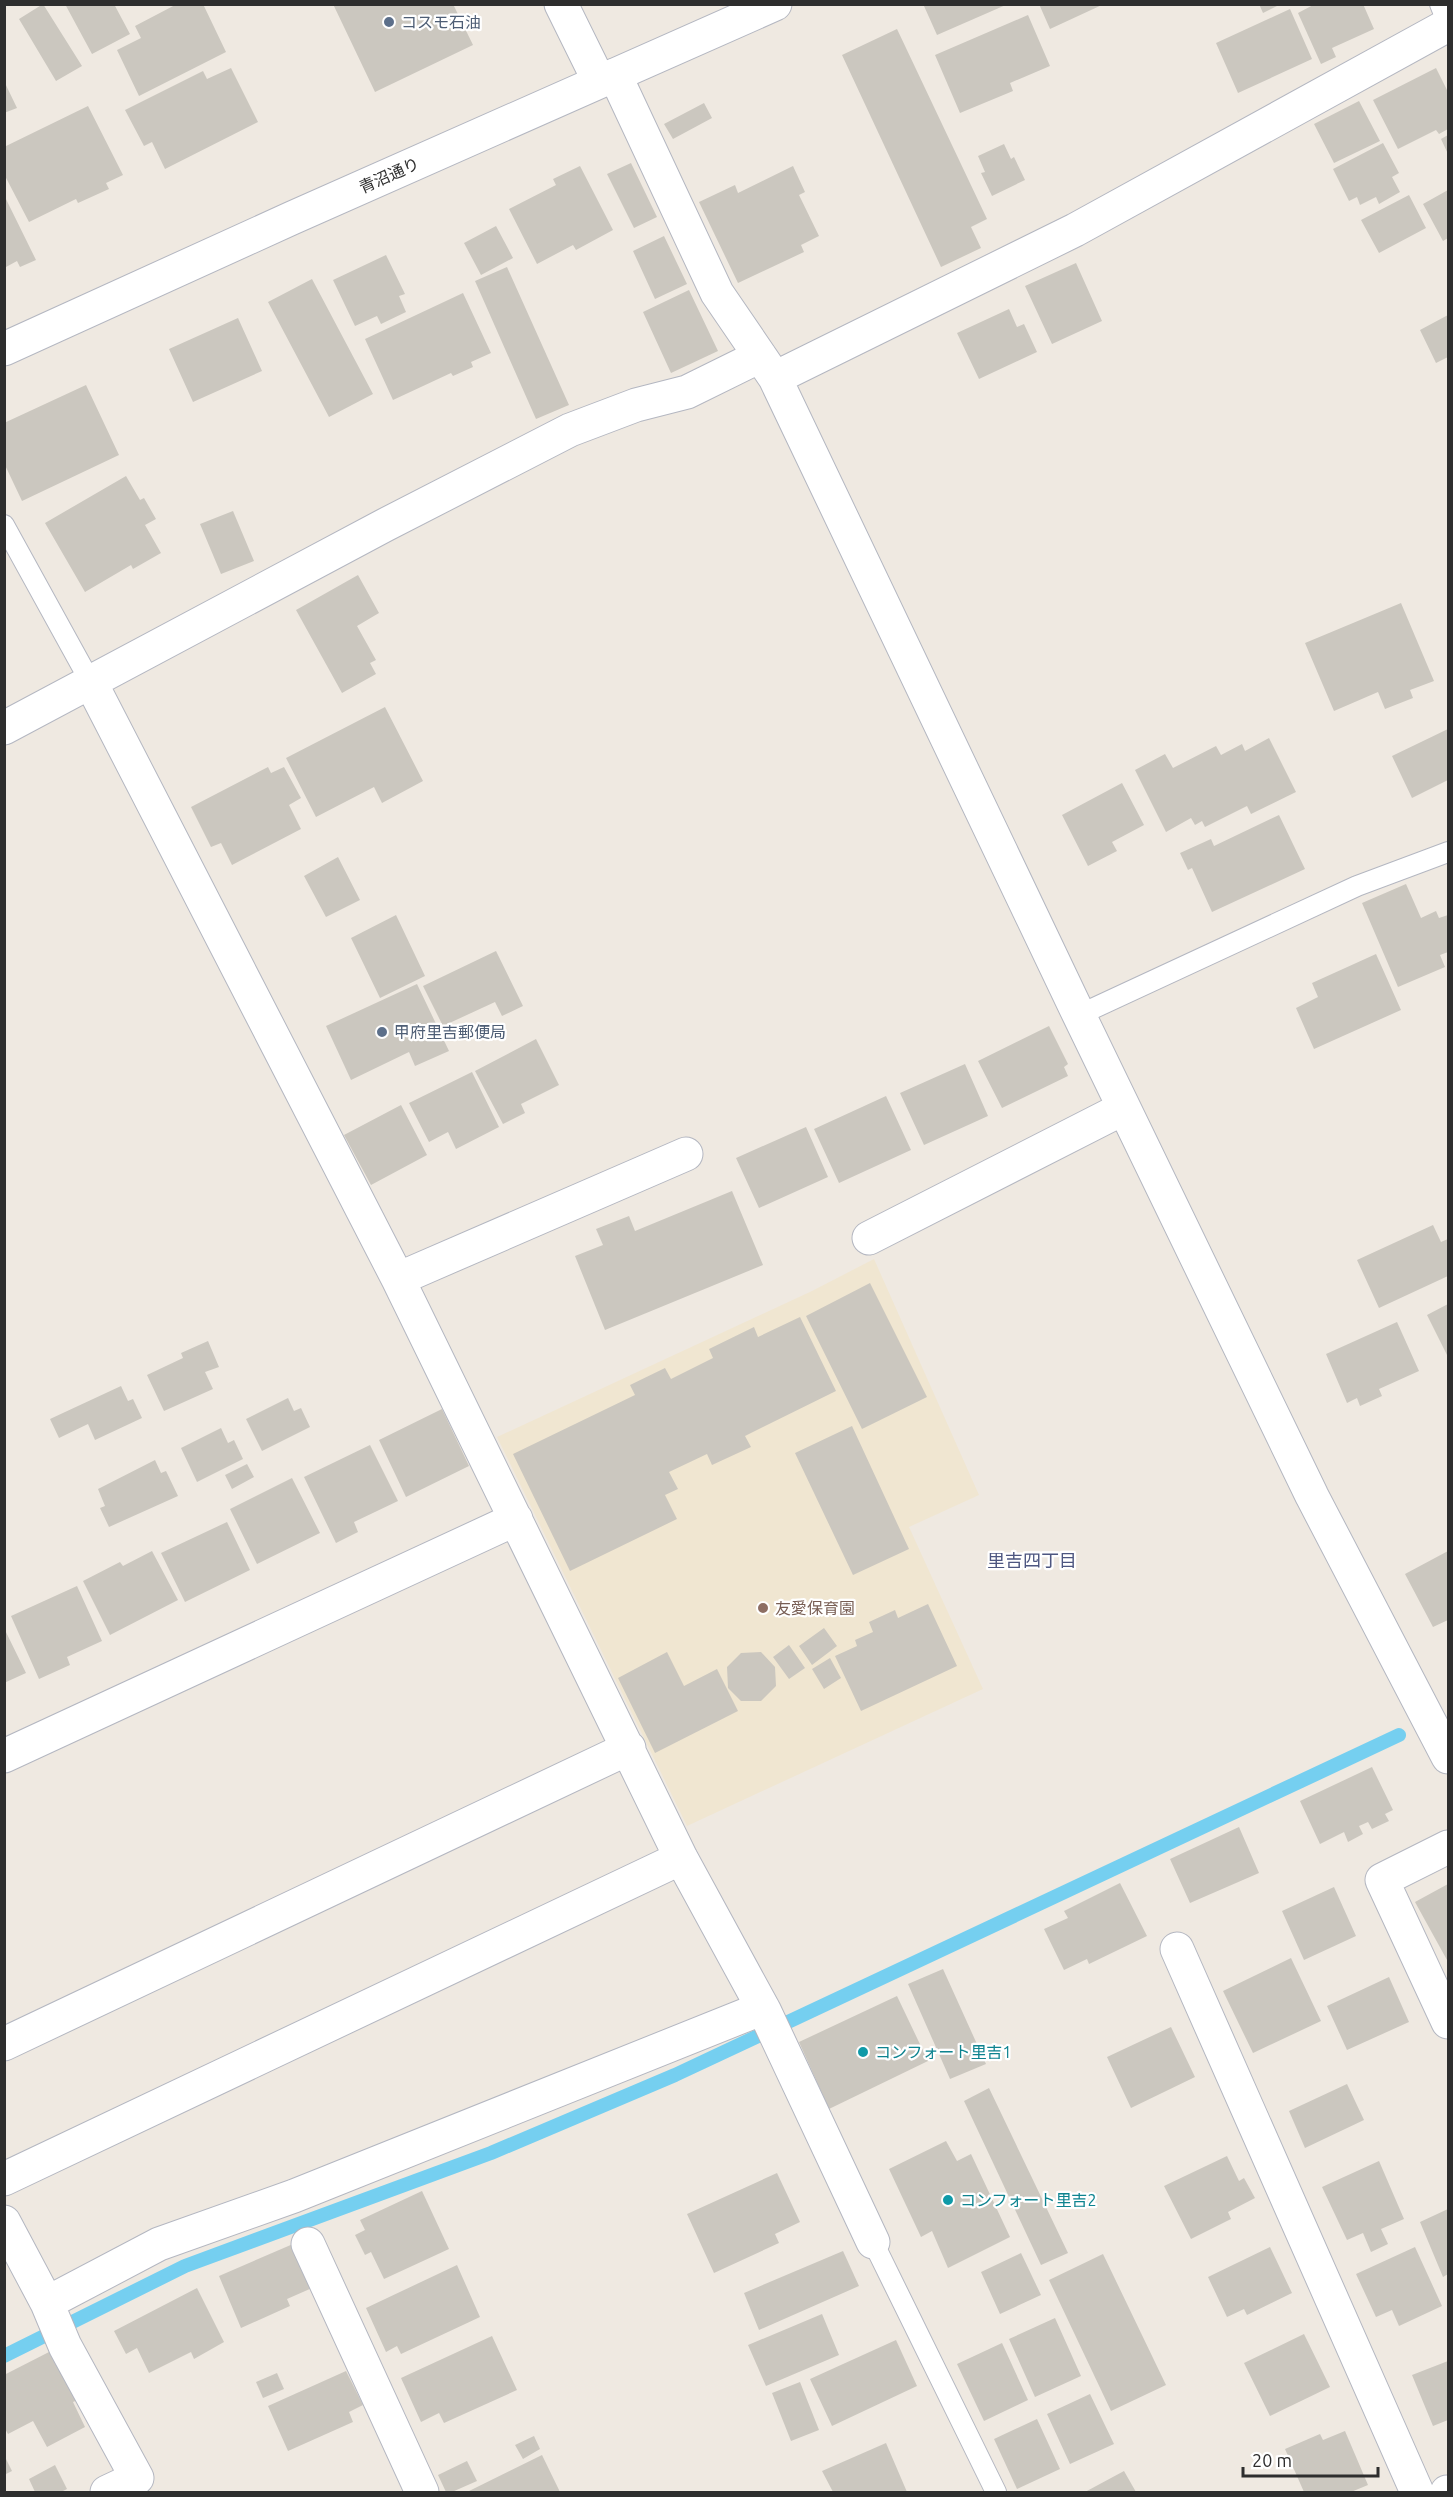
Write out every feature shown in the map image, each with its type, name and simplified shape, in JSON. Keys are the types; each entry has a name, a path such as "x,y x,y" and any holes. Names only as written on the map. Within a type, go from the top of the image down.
{"street":[{"path":"561,4 607,78 717,293 767,367 1312,1497 1444,1739"},
{"name":"青沼通り","path":"4,349 769,6"},
{"path":"4,728 385,525 570,430 636,405 767,367 1075,230 1449,25"},
{"path":"91,683 398,1279 681,1858 764,2010 873,2242"},
{"path":"869,1238 1124,1108"},
{"path":"398,1279 686,1154"},
{"path":"4,1756 516,1519"},
{"path":"4,2044 629,1748"},
{"path":"1449,1847 1382,1880 1449,2022"},
{"path":"4,2179 681,1858"},
{"path":"1177,1949 1417,2493"},
{"path":"49,2308 159,2244 294,2196 764,2010"},
{"path":"4,2222 49,2308 65,2346 137,2478 106,2493"},
{"path":"308,2244 422,2493"}],"lane":[{"path":"1440,4 1449,25"},
{"path":"4,525 91,683"},
{"path":"1079,1015 1357,885 1449,852"},
{"path":"873,2242 996,2493"}],"shaded area":[{"name":"友愛保育園","path":"874,1259 979,1495 909,1527 983,1689 687,1826 497,1437 812,1291"}],"building":[{"path":"43,4 82,66 56,81 19,19"},
{"path":"65,4 114,4 130,34 92,54"},
{"path":"177,4 203,4 226,52 139,96 117,50 141,38 135,26"},
{"path":"333,4 453,4 473,45 375,92"},
{"path":"928,4 1008,4 937,35 924,6"},
{"path":"1039,4 1104,4 1050,29"},
{"path":"1259,4 1281,4 1263,13"},
{"path":"1315,4 1363,4 1374,29 1332,48 1336,57 1321,64 1298,13"},
{"path":"1290,9 1312,59 1238,93 1216,43"},
{"path":"1028,15 1050,66 1010,83 1013,91 960,113 935,55"},
{"path":"897,29 987,219 971,227 981,248 941,267 842,55"},
{"path":"231,68 258,122 165,169 152,142 144,146 125,110 203,71 207,79"},
{"path":"1436,68 1448,92 1448,129 1439,134 1436,130 1398,149 1373,100"},
{"path":"4,81 17,108 4,113"},
{"path":"1359,101 1380,141 1334,163 1314,124"},
{"path":"704,103 712,118 673,139 664,124"},
{"path":"88,106 123,175 106,183 109,189 78,203 76,199 29,222 4,174 4,147"},
{"path":"1448,135 1448,154 1441,139"},
{"path":"1383,143 1399,173 1392,177 1400,192 1379,204 1376,197 1360,205 1357,197 1349,201 1333,169"},
{"path":"1004,144 1011,159 1014,157 1025,180 992,196 981,173 985,172 978,156"},
{"path":"631,163 657,217 634,228 607,174"},
{"path":"580,166 613,230 576,250 573,245 537,264 509,209 556,185 553,179"},
{"path":"793,166 805,192 799,195 819,236 801,245 804,252 738,283 699,202 735,185 738,193"},
{"path":"1448,190 1448,238 1443,241 1423,204"},
{"path":"4,195 36,260 20,267 17,261 6,267 4,263"},
{"path":"1409,195 1426,228 1379,253 1361,220"},
{"path":"496,226 513,258 481,275 464,243"},
{"path":"664,236 687,284 655,299 633,251"},
{"path":"386,255 405,294 399,296 406,312 381,324 377,316 355,326 333,280"},
{"path":"1076,263 1102,321 1052,344 1025,286"},
{"path":"507,267 569,405 536,419 475,281"},
{"path":"312,279 373,394 329,417 268,302"},
{"path":"689,290 718,351 671,373 643,312"},
{"path":"463,293 491,353 471,362 473,367 453,376 451,373 393,400 365,339"},
{"path":"1009,309 1017,327 1024,324 1037,352 979,379 957,333"},
{"path":"1448,315 1448,357 1436,363 1420,330"},
{"path":"238,318 262,371 193,402 169,349"},
{"path":"86,385 119,455 22,501 4,463 4,423"},
{"path":"126,476 140,500 144,498 156,519 145,525 161,553 133,569 131,565 85,592 45,523"},
{"path":"233,511 254,561 221,574 200,524"},
{"path":"358,575 379,613 357,626 376,660 370,663 376,674 342,693 296,610"},
{"path":"1401,603 1434,681 1410,690 1413,698 1385,709 1378,692 1334,711 1305,643"},
{"path":"385,707 423,781 382,803 374,787 316,817 286,758"},
{"path":"1448,729 1448,780 1412,798 1392,756"},
{"path":"1269,738 1296,792 1251,814 1247,806 1205,827 1202,821 1195,825 1191,818 1166,832 1135,770 1165,754 1173,768 1216,746 1221,755 1242,744 1245,751"},
{"path":"268,767 271,773 284,767 301,798 289,805 301,829 232,865 221,843 211,847 191,807"},
{"path":"1122,783 1144,825 1112,842 1117,851 1088,866 1062,815"},
{"path":"1279,815 1305,869 1212,912 1192,868 1188,870 1180,853 1211,839 1214,846"},
{"path":"338,857 360,900 326,917 304,876"},
{"path":"1406,884 1421,918 1436,911 1439,918 1448,915 1448,952 1440,955 1445,967 1398,987 1362,903"},
{"path":"396,915 425,976 380,998 351,938"},
{"path":"496,951 523,1006 502,1016 495,1002 443,1026 423,986"},
{"path":"1376,954 1401,1010 1314,1049 1296,1008 1318,997 1312,983"},
{"path":"417,984 449,1051 415,1066 409,1052 351,1080 326,1026"},
{"path":"1049,1026 1068,1064 1064,1067 1068,1076 1002,1108 978,1061"},
{"path":"536,1039 559,1085 521,1104 525,1113 503,1124 475,1071"},
{"path":"965,1064 988,1116 924,1145 900,1093"},
{"path":"472,1072 499,1127 456,1149 448,1132 429,1142 409,1103"},
{"path":"886,1096 911,1150 839,1183 814,1129"},
{"path":"401,1105 427,1155 371,1185 344,1135"},
{"path":"806,1127 828,1177 759,1208 736,1158"},
{"path":"732,1191 763,1265 605,1330 575,1256 603,1245 596,1229 629,1216 635,1231"},
{"path":"1433,1225 1441,1242 1448,1239 1448,1276 1379,1308 1357,1260"},
{"path":"870,1283 927,1397 862,1429 806,1316"},
{"path":"1448,1304 1448,1357 1427,1315"},
{"path":"800,1317 836,1391 745,1436 751,1447 712,1465 707,1454 669,1472 678,1489 665,1495 677,1519 570,1571 513,1454 635,1395 630,1385 665,1368 671,1379 713,1358 709,1349 754,1327 758,1337"},
{"path":"1397,1322 1419,1371 1379,1389 1382,1396 1360,1406 1357,1398 1347,1403 1326,1354"},
{"path":"208,1341 219,1367 205,1372 213,1389 164,1411 147,1375 183,1358 181,1353"},
{"path":"121,1386 128,1401 133,1399 142,1418 95,1440 88,1424 59,1438 50,1419"},
{"path":"288,1398 294,1411 301,1408 310,1427 262,1451 246,1419"},
{"path":"442,1409 469,1466 406,1497 379,1440"},
{"path":"852,1426 909,1549 853,1575 795,1453"},
{"path":"221,1428 228,1443 234,1440 243,1459 197,1482 181,1448"},
{"path":"370,1445 398,1501 354,1522 358,1532 336,1543 304,1477"},
{"path":"155,1460 161,1473 166,1471 178,1496 109,1527 100,1508 105,1506 98,1489"},
{"path":"247,1464 254,1477 232,1489 225,1475"},
{"path":"292,1478 320,1533 257,1564 230,1509"},
{"path":"227,1522 250,1570 185,1602 161,1553"},
{"path":"152,1551 178,1600 110,1635 83,1581 120,1562 123,1566"},
{"path":"1448,1551 1448,1620 1433,1627 1405,1574"},
{"path":"77,1586 102,1641 67,1657 70,1665 39,1679 11,1616"},
{"path":"928,1604 957,1666 861,1711 835,1656 857,1646 855,1640 873,1632 869,1622 895,1610 898,1618"},
{"path":"4,1628 26,1673 4,1683"},
{"path":"824,1628 837,1646 812,1665 799,1646"},
{"path":"789,1645 805,1668 789,1679 773,1657"},
{"path":"667,1652 684,1686 717,1669 738,1711 655,1753 618,1678"},
{"path":"761,1652 775,1667 776,1686 761,1701 741,1701 728,1688 727,1667 741,1653"},
{"path":"830,1658 841,1678 824,1689 812,1669"},
{"path":"1372,1767 1393,1810 1385,1814 1389,1821 1372,1829 1368,1822 1359,1826 1363,1834 1348,1842 1344,1832 1320,1844 1300,1801"},
{"path":"1239,1827 1259,1873 1190,1903 1170,1859"},
{"path":"1120,1883 1147,1936 1089,1964 1087,1959 1064,1970 1044,1929 1068,1918 1064,1911"},
{"path":"1448,1884 1448,1959 1447,1960 1415,1902"},
{"path":"1334,1887 1356,1936 1304,1960 1282,1911"},
{"path":"1291,1958 1321,2021 1253,2053 1223,1991"},
{"path":"943,1969 986,2064 950,2079 908,1984"},
{"path":"1389,1977 1409,2022 1347,2050 1327,2006"},
{"name":"コンフォート里吉1","path":"897,1996 928,2061 829,2109 799,2042"},
{"path":"1171,2027 1195,2077 1131,2108 1107,2057"},
{"path":"1347,2084 1364,2120 1305,2148 1289,2111"},
{"path":"989,2088 1068,2253 1041,2265 964,2101"},
{"name":"コンフォート里吉2","path":"946,2141 957,2161 971,2154 1010,2237 948,2268 932,2231 921,2237 889,2169"},
{"path":"1227,2156 1239,2181 1244,2178 1255,2198 1228,2212 1231,2219 1191,2239 1164,2186"},
{"path":"1379,2161 1404,2219 1381,2229 1388,2244 1371,2252 1363,2233 1347,2240 1322,2187"},
{"path":"777,2173 800,2222 775,2234 779,2243 714,2273 687,2214"},
{"path":"422,2191 449,2249 384,2279 371,2252 365,2255 355,2235 365,2230 360,2220"},
{"path":"1448,2209 1448,2274 1443,2277 1420,2222"},
{"path":"293,2244 312,2288 287,2299 290,2306 241,2328 219,2276"},
{"path":"1270,2247 1292,2293 1247,2315 1244,2309 1227,2317 1208,2277"},
{"path":"1415,2247 1442,2306 1399,2326 1392,2310 1376,2317 1356,2274"},
{"path":"843,2251 859,2286 759,2330 744,2293"},
{"path":"1021,2253 1041,2295 1000,2314 981,2272"},
{"path":"1103,2254 1166,2385 1111,2411 1049,2280"},
{"path":"457,2265 480,2317 401,2354 397,2346 386,2352 366,2308"},
{"path":"197,2288 224,2342 194,2359 191,2352 149,2373 137,2348 126,2354 114,2331"},
{"path":"822,2314 839,2355 766,2386 748,2345"},
{"path":"1055,2318 1081,2376 1035,2397 1009,2339"},
{"path":"1304,2334 1330,2387 1270,2416 1244,2363"},
{"path":"492,2336 517,2390 444,2423 439,2413 421,2422 401,2378"},
{"path":"896,2340 917,2386 832,2426 810,2379"},
{"path":"1002,2343 1028,2400 984,2421 957,2364"},
{"path":"49,2352 56,2365 61,2362 80,2399 73,2402 85,2427 47,2447 33,2421 8,2434 4,2427 4,2375"},
{"path":"1448,2361 1448,2420 1433,2426 1412,2375"},
{"path":"346,2371 363,2405 349,2412 353,2422 288,2451 268,2406"},
{"path":"277,2373 284,2389 263,2398 256,2382"},
{"path":"800,2382 819,2430 791,2441 772,2393"},
{"path":"1090,2394 1114,2444 1070,2464 1047,2414"},
{"path":"1037,2419 1060,2469 1017,2489 994,2439"},
{"path":"1345,2431 1368,2485 1351,2492 1304,2492 1285,2449 1320,2434 1323,2440"},
{"path":"534,2436 540,2449 523,2459 515,2445"},
{"path":"886,2443 907,2492 833,2492 822,2471"},
{"path":"4,2455 12,2471 4,2475"},
{"path":"542,2455 560,2492 467,2492"},
{"path":"467,2461 477,2481 452,2492 446,2492 438,2475"},
{"path":"55,2465 67,2489 61,2492 35,2492 29,2479"},
{"path":"1124,2471 1136,2492 1085,2492"}],"waterway":[{"path":"4,2356 185,2266 491,2153 675,2075 1399,1735"}],"place":[{"name":"コスモ石油","path":"389,22"},
{"name":"甲府里吉郵便局","path":"382,1032"},
{"name":"友愛保育園","path":"763,1608"},
{"name":"コンフォート里吉1","path":"863,2052"},
{"name":"コンフォート里吉2","path":"948,2200"}],"district":[{"name":"里吉四丁目","path":"1032,1560"}]}
